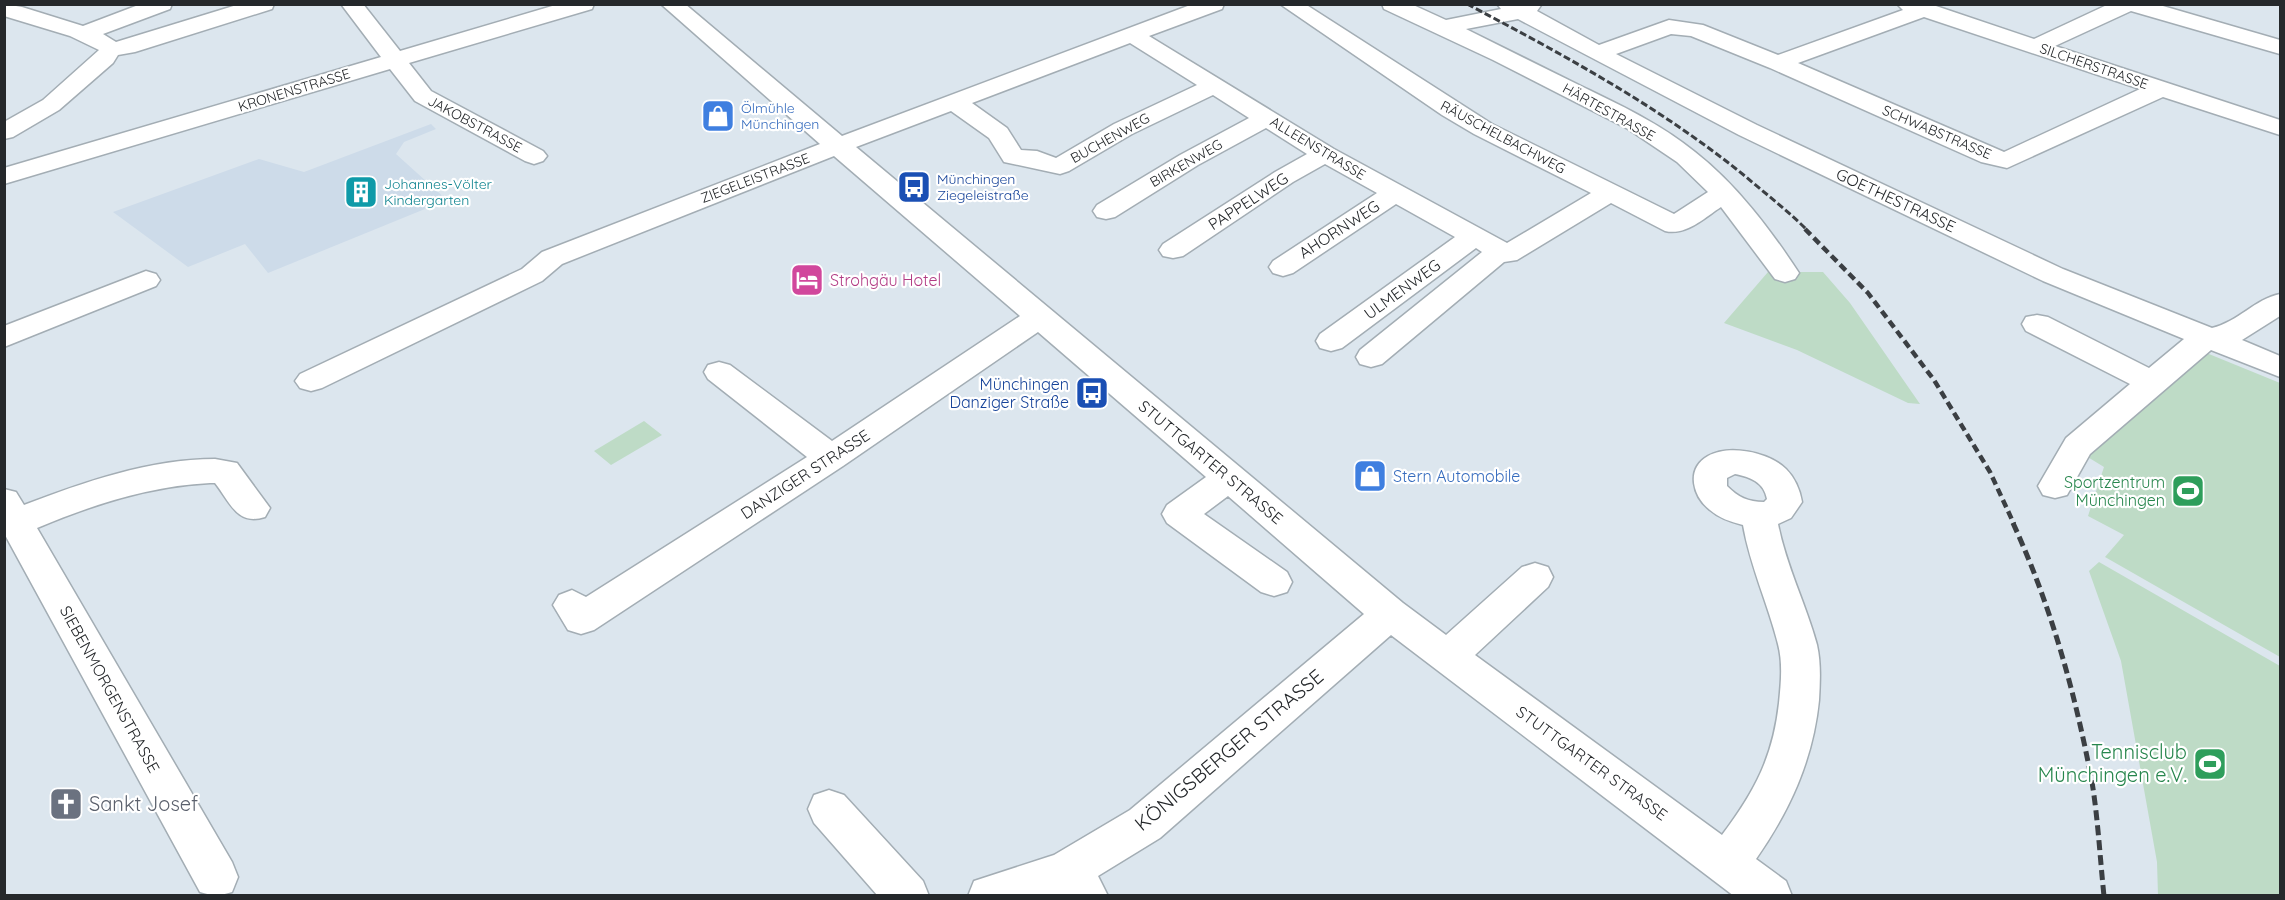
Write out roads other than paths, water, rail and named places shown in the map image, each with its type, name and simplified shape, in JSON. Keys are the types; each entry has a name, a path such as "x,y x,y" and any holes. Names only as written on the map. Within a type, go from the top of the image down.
{"street":[{"path":"83,34 162,4"},
{"path":"4,132 51,105 81,80 111,49 128,47 264,4"},
{"name":"JAKOBSTRASSE","path":"351,4 423,96 534,156"},
{"name":"KRONENSTRASSE","path":"4,176 585,4"},
{"name":"STUTTGARTER STRASSE","path":"671,4 1390,614 1770,896"},
{"name":"RÄUSCHELBACHWEG","path":"1290,4 1450,110 1675,225 1723,194"},
{"name":"HÄRTESTRASSE","path":"1392,4 1444,27 1607,108 1646,131 1694,164 1758,234 1785,273"},
{"path":"2036,46 2130,4 2280,47"},
{"name":"ZIEGELEISTRASSE","path":"311,381 532,275 552,258 1203,6"},
{"path":"1444,27 1521,7"},
{"name":"GOETHESTRASSE","path":"1521,7 1597,53 1749,130 2053,274 2280,368"},
{"path":"1778,63 1915,7"},
{"name":"SILCHERSTRASSE","path":"1915,7 2280,128"},
{"path":"4,9 83,34 106,44 111,49"},
{"name":"SCHWABSTRASSE","path":"1597,53 1669,27 1695,30 1778,63 1990,157 2007,160 2160,89"},
{"name":"ALLEENSTRASSE","path":"1132,34 1325,154 1503,252"},
{"name":"BUCHENWEG","path":"954,102 998,133 1013,157 1037,159 1046,164 1060,166 1143,119 1214,86"},
{"name":"BIRKENWEG","path":"1106,210 1189,160 1267,118"},
{"name":"PAPPELWEG","path":"1173,250 1284,177 1325,154"},
{"name":"AHORNWEG","path":"1283,267 1395,192"},
{"path":"1371,357 1503,252 1610,193"},
{"name":"ULMENWEG","path":"1331,341 1473,237"},
{"path":"4,337 146,280"},
{"path":"2055,486 2078,446 2193,347 2208,339 2237,332 2280,303"},
{"name":"DANZIGER STRASSE","path":"572,605 581,619 831,458 1011,334 1041,317"},
{"path":"2037,324 2152,382"},
{"path":"719,372 831,458"},
{"path":"11,512 61,504 126,484 166,475 215,470 225,472 252,508"},
{"path":"1229,477 1179,514 1274,582"},
{"name":"SIEBENMORGENSTRASSE","path":"11,512 216,877"},
{"path":"1727,864 1765,812 1791,755 1798,723 1801,672 1798,648 1759,515"},
{"path":"1448,657 1535,577"},
{"name":"KÖNIGSBERGER STRASSE","path":"990,896 1075,884 1390,614"},
{"path":"829,809 907,896"}],"railway":[{"path":"1467,4 1610,83 1679,127 1745,176 1807,230"},
{"path":"1805,229 1868,293 1934,380 1990,472 2014,524"},
{"path":"2013,523 2039,586 2070,682 2092,782 2104,896"}],"place":[{"name":"Ölmühle Münchingen","path":"718,116"},
{"name":"Münchingen Ziegeleistraße","path":"914,187"},
{"name":"Johannes-Völter Kindergarten","path":"361,192"},
{"name":"Strohgäu Hotel","path":"807,280"},
{"name":"Münchingen Danziger Straße","path":"1092,393"},
{"name":"Stern Automobile","path":"1370,476"},
{"name":"Sportzentrum Münchingen","path":"2188,491"},
{"name":"Tennisclub Münchingen e.V.","path":"2210,764"},
{"name":"Sankt Josef","path":"66,804"}]}
